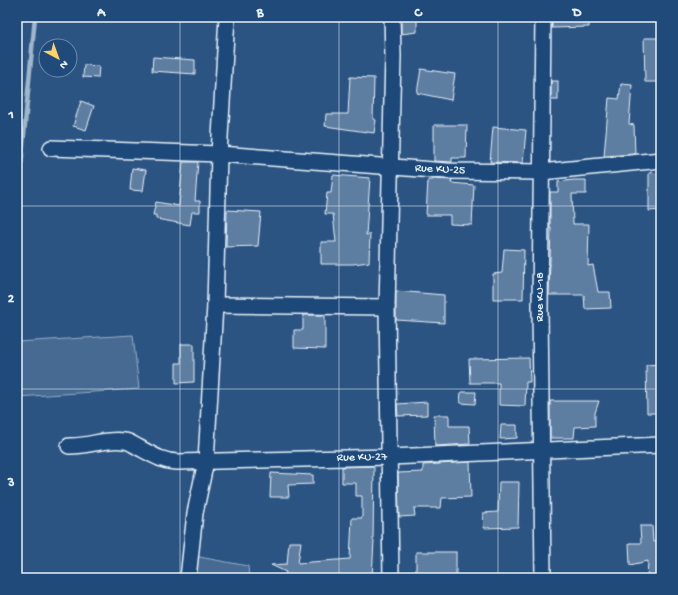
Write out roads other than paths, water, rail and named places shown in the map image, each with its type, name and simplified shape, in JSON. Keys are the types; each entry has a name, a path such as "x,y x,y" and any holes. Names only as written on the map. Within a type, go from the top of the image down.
{"street":[{"path":"188,578 195,513 206,461 215,305 219,154 227,17"},
{"path":"391,578 387,307 394,56 392,17"},
{"name":"Rue KU-18","path":"543,17 541,172 541,450 543,578"},
{"name":"Rue KU-25","path":"51,148 219,154 447,171 541,172 661,160"},
{"path":"215,305 387,307"},
{"name":"Rue KU-27","path":"69,446 78,447 99,443 124,441 160,459 170,462 390,457 661,445"}],"waterway":[{"path":"17,209 35,17"}]}
